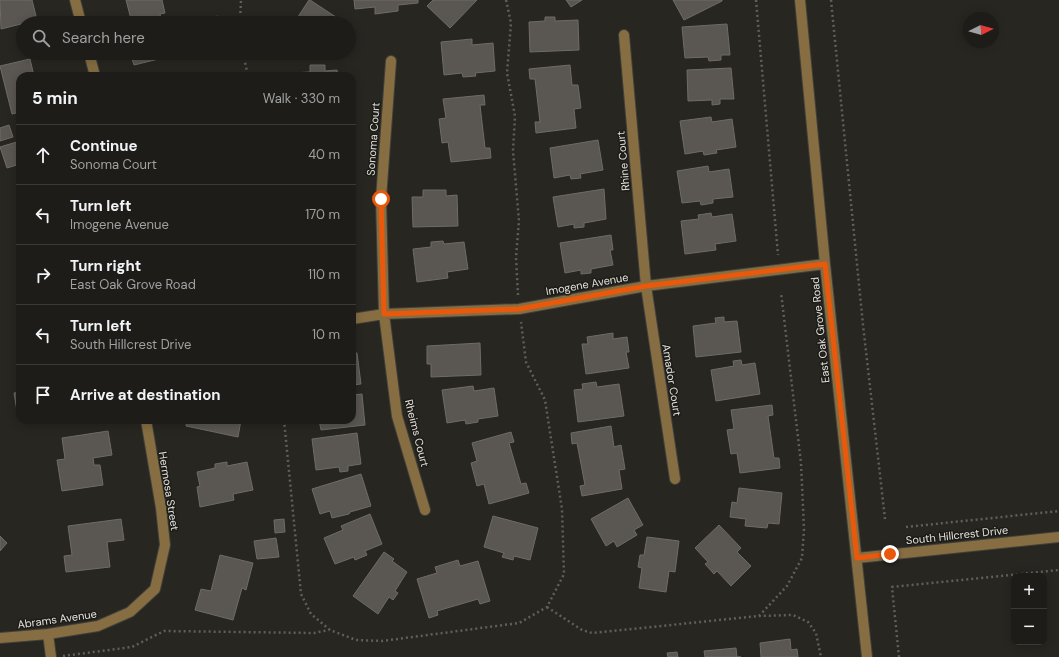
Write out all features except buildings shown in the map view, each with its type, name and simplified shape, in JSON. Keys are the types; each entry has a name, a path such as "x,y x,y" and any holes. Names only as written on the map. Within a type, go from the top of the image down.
{"street":[{"path":"75,0 79,16"},
{"name":"East Oak Grove Road","path":"800,0 825,264 867,657"},
{"name":"Rhine Court","path":"624,35 646,286"},
{"path":"91,60 94,72"},
{"name":"Sonoma Court","path":"384,314 381,199 391,61"},
{"name":"Imogene Avenue","path":"356,318 384,314 519,309 646,286 825,264"},
{"name":"Amador Court","path":"646,286 674,479"},
{"name":"Rheims Court","path":"384,314 397,416 425,510"},
{"name":"Hermosa Street","path":"147,424 161,508 165,545 155,589"},
{"name":"South Hillcrest Drive","path":"857,558 1059,537"},
{"name":"Abrams Avenue","path":"0,638 48,634 98,626 130,612 155,589"},
{"path":"48,634 51,657"}],"path":[{"path":"240,16 241,0"},
{"path":"284,424 301,594 311,614 330,630 356,640 382,641 519,623 547,607 564,574 562,509 544,400 526,362 519,309 516,257 520,221 513,151 515,116 507,73 511,23 506,0"},
{"path":"756,0 778,255"},
{"path":"831,0 864,333 885,519"},
{"path":"245,60 247,72"},
{"path":"759,616 773,603 791,579 802,558 804,529 801,463 781,292"},
{"path":"906,527 1059,511"},
{"path":"899,657 892,587 1059,570"},
{"path":"547,607 582,630 592,633 759,616 792,615 808,622 816,633 820,657"},
{"path":"59,657 132,647 164,631 314,633 330,630"}],"route":[{"path":"381,199 384,314 519,309 646,286 825,264 857,558 890,554"}]}
